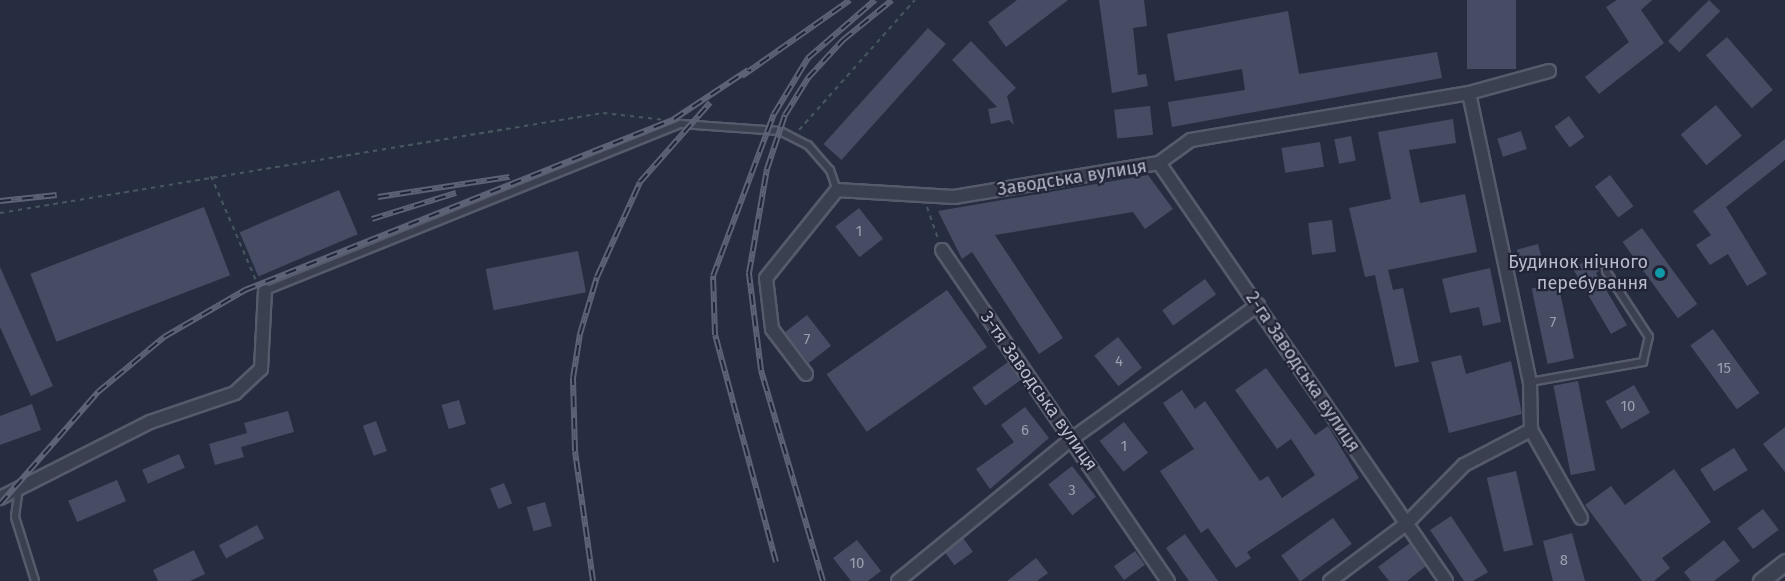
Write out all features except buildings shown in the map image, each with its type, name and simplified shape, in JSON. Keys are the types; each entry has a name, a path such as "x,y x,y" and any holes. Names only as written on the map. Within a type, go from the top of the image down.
{"street":[{"name":"Заводська вулиця","path":"837,190 954,197 1159,163 1191,140 1469,93 1549,71"},
{"path":"1469,93 1530,382 1531,430 1581,518"},
{"name":"2-га Заводська вулиця","path":"1159,163 1446,581"},
{"path":"806,374 772,329 766,278 837,190"},
{"name":"3-тя Заводська вулиця","path":"942,250 1073,438 1168,581"},
{"path":"0,498 150,422 235,393 261,369 265,291"},
{"path":"898,581 1073,438 1258,305"},
{"path":"1330,581 1406,524 1464,465 1531,430"},
{"path":"1761,581 1785,562"}],"lane":[{"path":"265,291 681,124 780,131 808,145 830,170 837,190"},
{"path":"1530,382 1642,362 1649,337 1606,271"},
{"path":"19,487 15,517 35,581"}],"path":[{"path":"793,137 915,0"},
{"path":"0,213 211,176 603,113 681,124"},
{"path":"211,176 247,264 265,291"},
{"path":"924,195 942,250"}],"railway":[{"path":"742,76 850,0"},
{"path":"776,562 715,335 713,276 774,114 808,58 875,0"},
{"path":"823,581 761,370 749,273 767,169 785,115 808,78 843,40 892,0"},
{"path":"0,504 98,392 164,337 245,290 674,119 748,70"},
{"path":"593,581 575,451 573,378 580,334 597,277 640,182 710,103"},
{"path":"378,197 509,177"},
{"path":"372,219 456,193"},
{"path":"0,201 57,195"}],"place":[{"name":"Будинок нічного перебування","path":"1660,273"}]}
